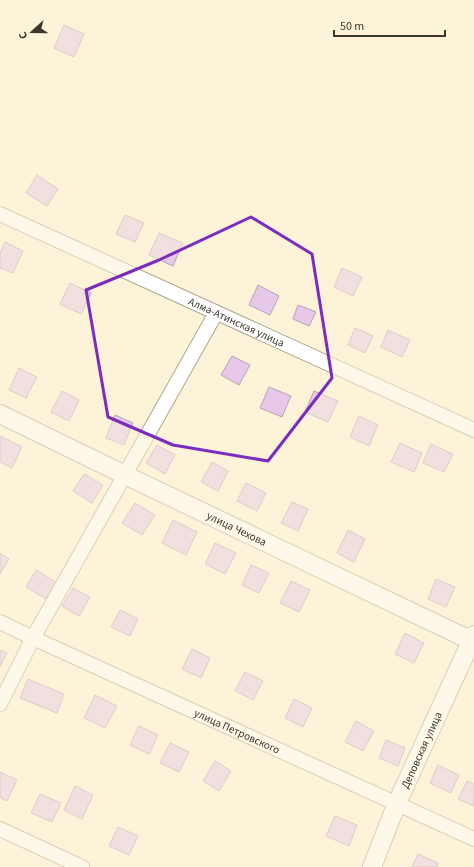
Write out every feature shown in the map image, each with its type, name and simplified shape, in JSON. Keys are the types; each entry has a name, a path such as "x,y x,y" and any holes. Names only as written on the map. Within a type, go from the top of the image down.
{"street":[{"name":"Алма-Атинская улица","path":"0,214 474,430"},
{"path":"0,704 33,638 216,312"},
{"name":"улица Чехова","path":"0,414 473,640"},
{"name":"улица Петровского","path":"0,622 474,839"},
{"name":"Деповская улица","path":"372,867 397,803 473,640"},
{"path":"0,829 82,867"}],"highlighted area":[{"path":"251,217 312,254 332,378 268,461 173,445 108,417 86,290 159,260"}],"building":[{"path":"64,25 84,34 74,57 54,48"},
{"path":"37,175 58,189 47,206 26,193"},
{"path":"125,215 144,223 135,242 116,234"},
{"path":"159,233 183,243 173,266 149,255"},
{"path":"5,242 23,251 13,273 0,268 0,253"},
{"path":"342,268 362,277 353,296 334,287"},
{"path":"70,283 91,293 81,314 60,304"},
{"path":"258,285 279,296 270,315 249,305"},
{"path":"298,305 316,312 309,326 293,319"},
{"path":"355,328 373,336 365,353 348,345"},
{"path":"388,330 410,340 402,357 381,347"},
{"path":"232,356 250,365 239,385 221,375"},
{"path":"19,368 37,377 26,398 9,390"},
{"path":"269,387 291,396 282,417 260,408"},
{"path":"62,391 79,400 69,421 51,412"},
{"path":"314,391 338,401 328,422 305,412"},
{"path":"115,415 133,423 124,445 106,438"},
{"path":"359,416 378,425 369,446 350,437"},
{"path":"0,436 22,447 12,468 0,462"},
{"path":"400,443 422,453 414,472 391,462"},
{"path":"431,444 453,454 444,472 423,463"},
{"path":"157,445 175,455 165,474 146,463"},
{"path":"212,462 228,471 218,491 201,482"},
{"path":"84,474 103,485 92,503 73,491"},
{"path":"246,483 266,493 257,511 237,501"},
{"path":"292,502 308,509 298,531 281,523"},
{"path":"135,503 155,515 142,535 122,523"},
{"path":"173,520 197,532 186,555 162,543"},
{"path":"348,530 365,539 354,562 337,553"},
{"path":"215,543 236,553 225,574 205,564"},
{"path":"0,553 9,559 0,574"},
{"path":"251,565 269,573 259,593 242,585"},
{"path":"36,570 56,582 46,599 26,587"},
{"path":"436,579 455,587 446,607 428,599"},
{"path":"291,581 310,590 299,612 280,603"},
{"path":"73,588 90,597 79,616 62,606"},
{"path":"120,610 138,619 130,636 111,627"},
{"path":"405,633 424,643 414,663 395,654"},
{"path":"192,649 210,658 201,678 182,669"},
{"path":"0,650 7,653 0,667"},
{"path":"245,672 263,681 253,700 235,691"},
{"path":"28,679 64,694 57,713 20,698"},
{"path":"95,695 117,706 105,728 84,718"},
{"path":"294,699 312,708 303,727 285,718"},
{"path":"356,721 374,731 363,751 345,742"},
{"path":"139,726 158,735 149,754 130,745"},
{"path":"386,740 405,748 398,766 379,758"},
{"path":"170,743 189,752 179,772 160,763"},
{"path":"215,761 231,771 219,791 203,781"},
{"path":"438,765 459,775 451,793 430,783"},
{"path":"0,772 17,780 7,801 0,798"},
{"path":"467,781 474,784 474,806 458,799"},
{"path":"75,786 93,795 82,819 64,810"},
{"path":"40,794 61,803 52,822 31,813"},
{"path":"335,816 357,825 349,846 326,836"},
{"path":"118,827 138,836 129,855 109,846"},
{"path":"418,854 438,863 437,867 412,867"}]}
